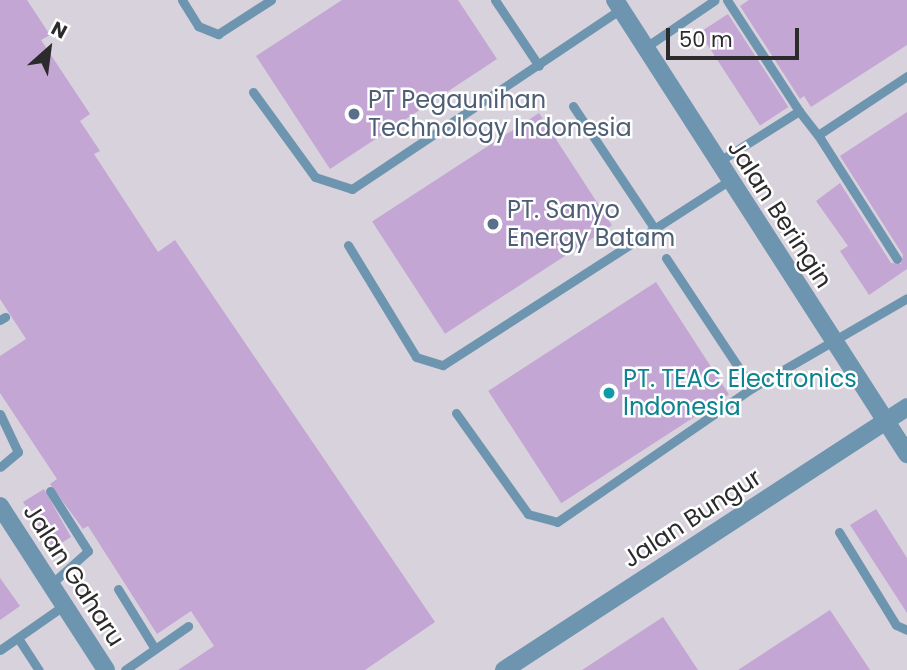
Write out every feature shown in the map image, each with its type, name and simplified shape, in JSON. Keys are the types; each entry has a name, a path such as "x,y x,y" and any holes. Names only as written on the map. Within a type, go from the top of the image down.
{"street":[{"name":"Jalan Beringin","path":"618,4 717,163 907,454"},
{"name":"Jalan Bungur","path":"504,670 907,407"},
{"name":"Jalan Gaharu","path":"0,507 106,670"}],"lane":[{"path":"181,0 198,26 218,34 271,0"},
{"path":"495,0 539,66"},
{"path":"646,47 715,0"},
{"path":"727,0 897,259"},
{"path":"253,92 315,177 352,189 539,66 618,4"},
{"path":"818,135 907,76"},
{"path":"573,106 654,228"},
{"path":"717,163 799,111"},
{"path":"348,245 416,357 443,365 729,181"},
{"path":"666,258 752,388"},
{"path":"456,412 528,514 550,524 752,388 907,298"},
{"path":"0,414 18,452 0,467"},
{"path":"50,491 88,551 50,585"},
{"path":"839,532 896,625 907,630"},
{"path":"118,589 155,649"},
{"path":"0,650 64,607"},
{"path":"125,670 188,626"},
{"path":"18,638 39,670"}],"shaded area":[{"path":"0,0 907,0 907,670 0,670"}],"building":[{"path":"0,0 27,0 50,35 41,40 90,114 80,121 100,151 94,154 158,252 175,240 435,622 365,670 178,670 214,646 191,611 157,634 88,526 83,529 50,484 57,479 0,393 0,356 26,339 0,299"},
{"name":"PT Pegaunihan Technology Indonesia","path":"342,0 458,0 497,59 330,169 256,56"},
{"path":"749,0 907,0 907,45 811,107 804,96 800,99 740,6"},
{"path":"728,14 788,107 760,126 699,33"},
{"path":"907,112 907,269 869,295 840,251 848,246 816,201 840,183 891,263 901,264 903,255 840,156"},
{"name":"PT. Sanyo Energy Batam","path":"539,113 612,225 445,334 372,221"},
{"name":"PT. TEAC Electronics Indonesia","path":"656,282 729,394 561,503 488,391"},
{"path":"44,489 71,537 53,548 23,502"},
{"path":"876,509 907,558 907,613 850,525"},
{"path":"0,578 20,606 0,620"},
{"path":"830,610 870,670 738,670"},
{"path":"663,617 698,670 582,670"}],"place":[{"name":"PT Pegaunihan Technology Indonesia","path":"354,114"},
{"name":"PT. Sanyo Energy Batam","path":"493,224"},
{"name":"PT. TEAC Electronics Indonesia","path":"609,393"}]}
